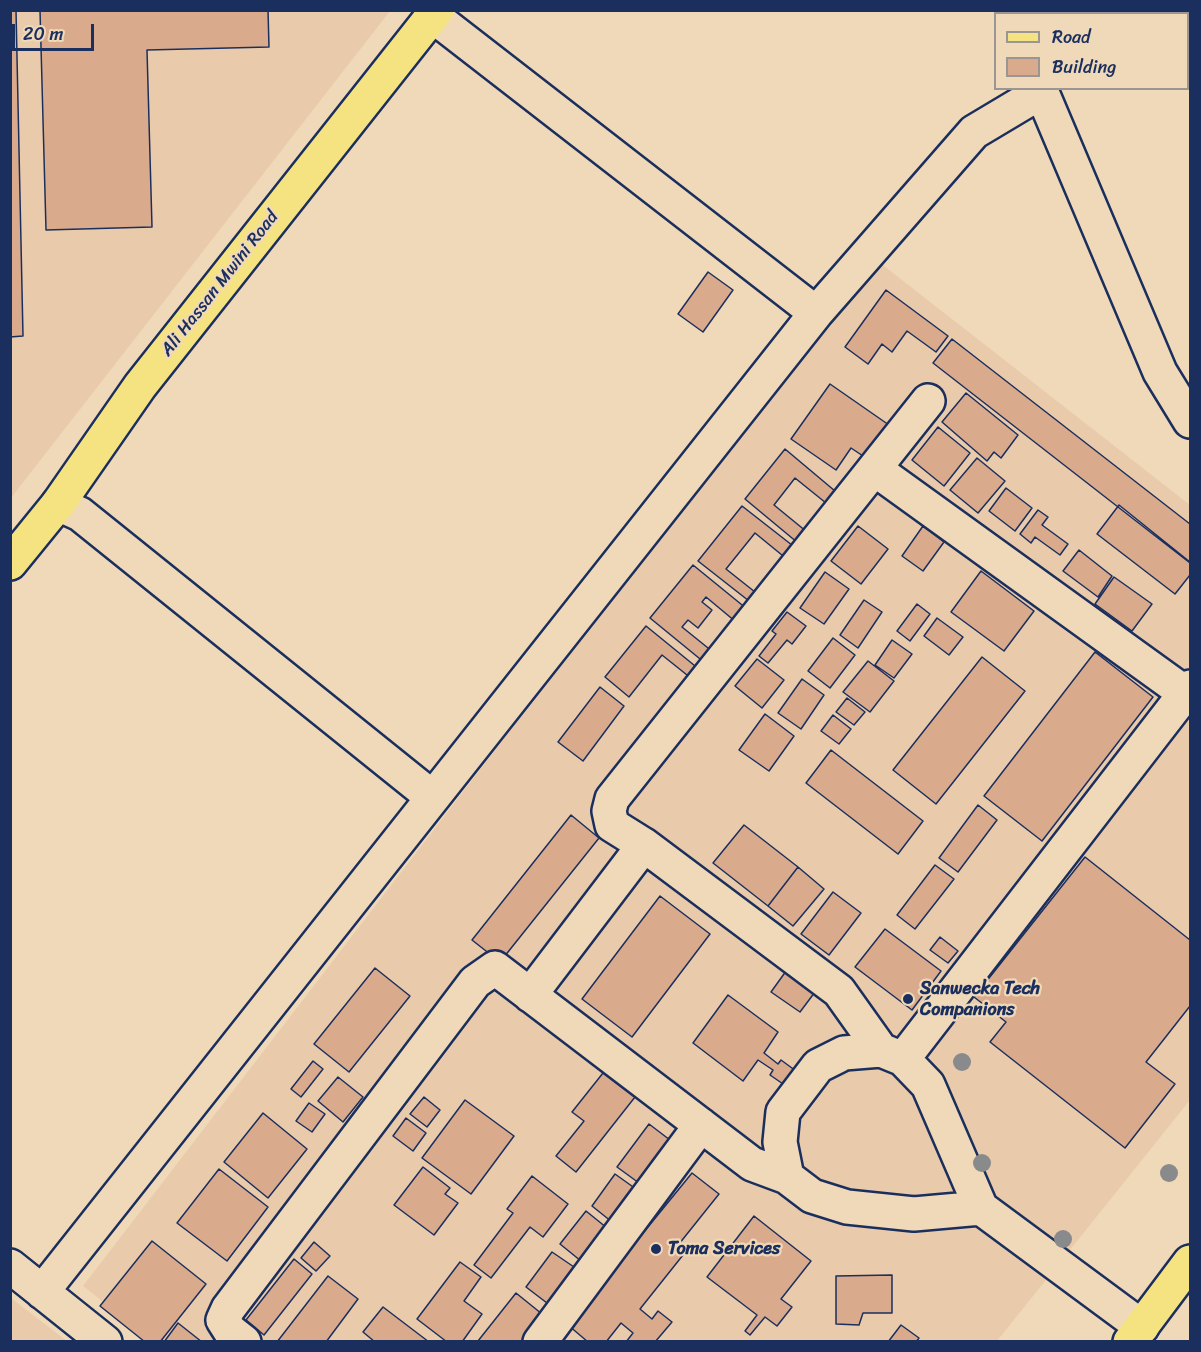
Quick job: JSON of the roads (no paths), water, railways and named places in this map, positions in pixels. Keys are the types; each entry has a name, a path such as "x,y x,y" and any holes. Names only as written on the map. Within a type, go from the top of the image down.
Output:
{"main road":[{"name":"Ali Hassan Mwini Road","path":"10,563 58,504 140,386 435,13"},
{"path":"1136,1334 1191,1262"}],"street":[{"path":"435,13 816,314"},
{"path":"42,1292 816,314 974,132 1041,90 1160,372 1191,421"},
{"path":"928,401 876,470 612,799 609,811 612,825 644,845 839,992 892,1054 928,1085 981,1208 1136,1334"},
{"path":"876,470 1188,690 892,1054"},
{"path":"58,504 80,514 432,797"},
{"path":"530,994 644,845"},
{"path":"244,1341 230,1331 223,1320 228,1309 476,982 495,968 752,1164 787,1178 812,1196 846,1207 914,1215 981,1208"},
{"path":"787,1178 780,1142 783,1112 818,1066 844,1053 892,1054"},
{"path":"540,1341 701,1125"},
{"path":"10,1266 105,1341"}],"place":[{"name":"Sanwecka Tech Companions","path":"908,999"},
{"name":"Toma Services","path":"656,1249"}]}
